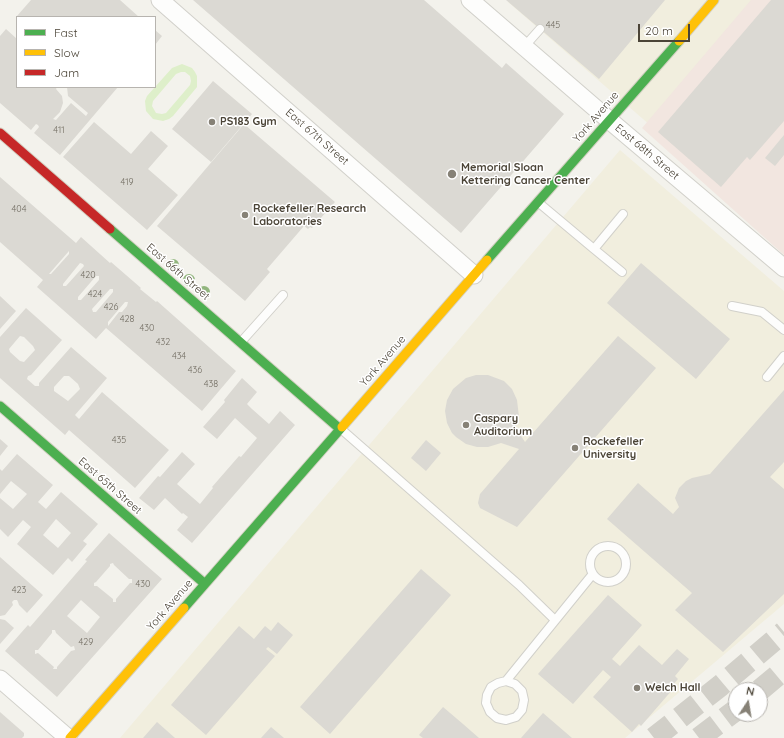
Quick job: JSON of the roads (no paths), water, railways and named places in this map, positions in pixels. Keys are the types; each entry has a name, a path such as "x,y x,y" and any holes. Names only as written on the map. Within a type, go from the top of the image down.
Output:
{"main road":[{"name":"York Avenue","path":"72,737 714,0"},
{"name":"East 66th Street","path":"0,134 340,429"},
{"name":"East 65th Street","path":"0,406 205,584"}],"street":[{"name":"East 67th Street","path":"160,0 474,275"},
{"name":"East 68th Street","path":"470,0 784,268"},
{"path":"0,680 72,737"}],"lane":[{"path":"524,47 540,29"},
{"path":"538,202 622,272"},
{"path":"594,249 624,214"},
{"path":"241,343 283,295"},
{"path":"732,306 762,312 784,330"},
{"path":"767,377 784,356"},
{"path":"340,429 514,580 555,620"},
{"path":"612,546 619,549 623,554 626,564 626,570 619,579 604,583 592,575 589,566 591,556 598,549 612,546"},
{"path":"506,681 515,684 522,691 524,700 522,710 516,717 506,720 497,718 490,712 486,703 487,695 491,688 498,683 506,681 592,575"}],"tunnel":[{"path":"654,738 720,686 784,632"},
{"path":"768,683 784,670"},
{"path":"699,738 728,716"}],"place":[{"name":"PS183 Gym","path":"212,122"},
{"name":"Memorial Sloan Kettering Cancer Center","path":"452,174"},
{"name":"Rockefeller Research Laboratories","path":"245,215"},
{"name":"Caspary Auditorium","path":"466,425"},
{"name":"Rockefeller University","path":"575,448"},
{"name":"Welch Hall","path":"637,688"}]}
